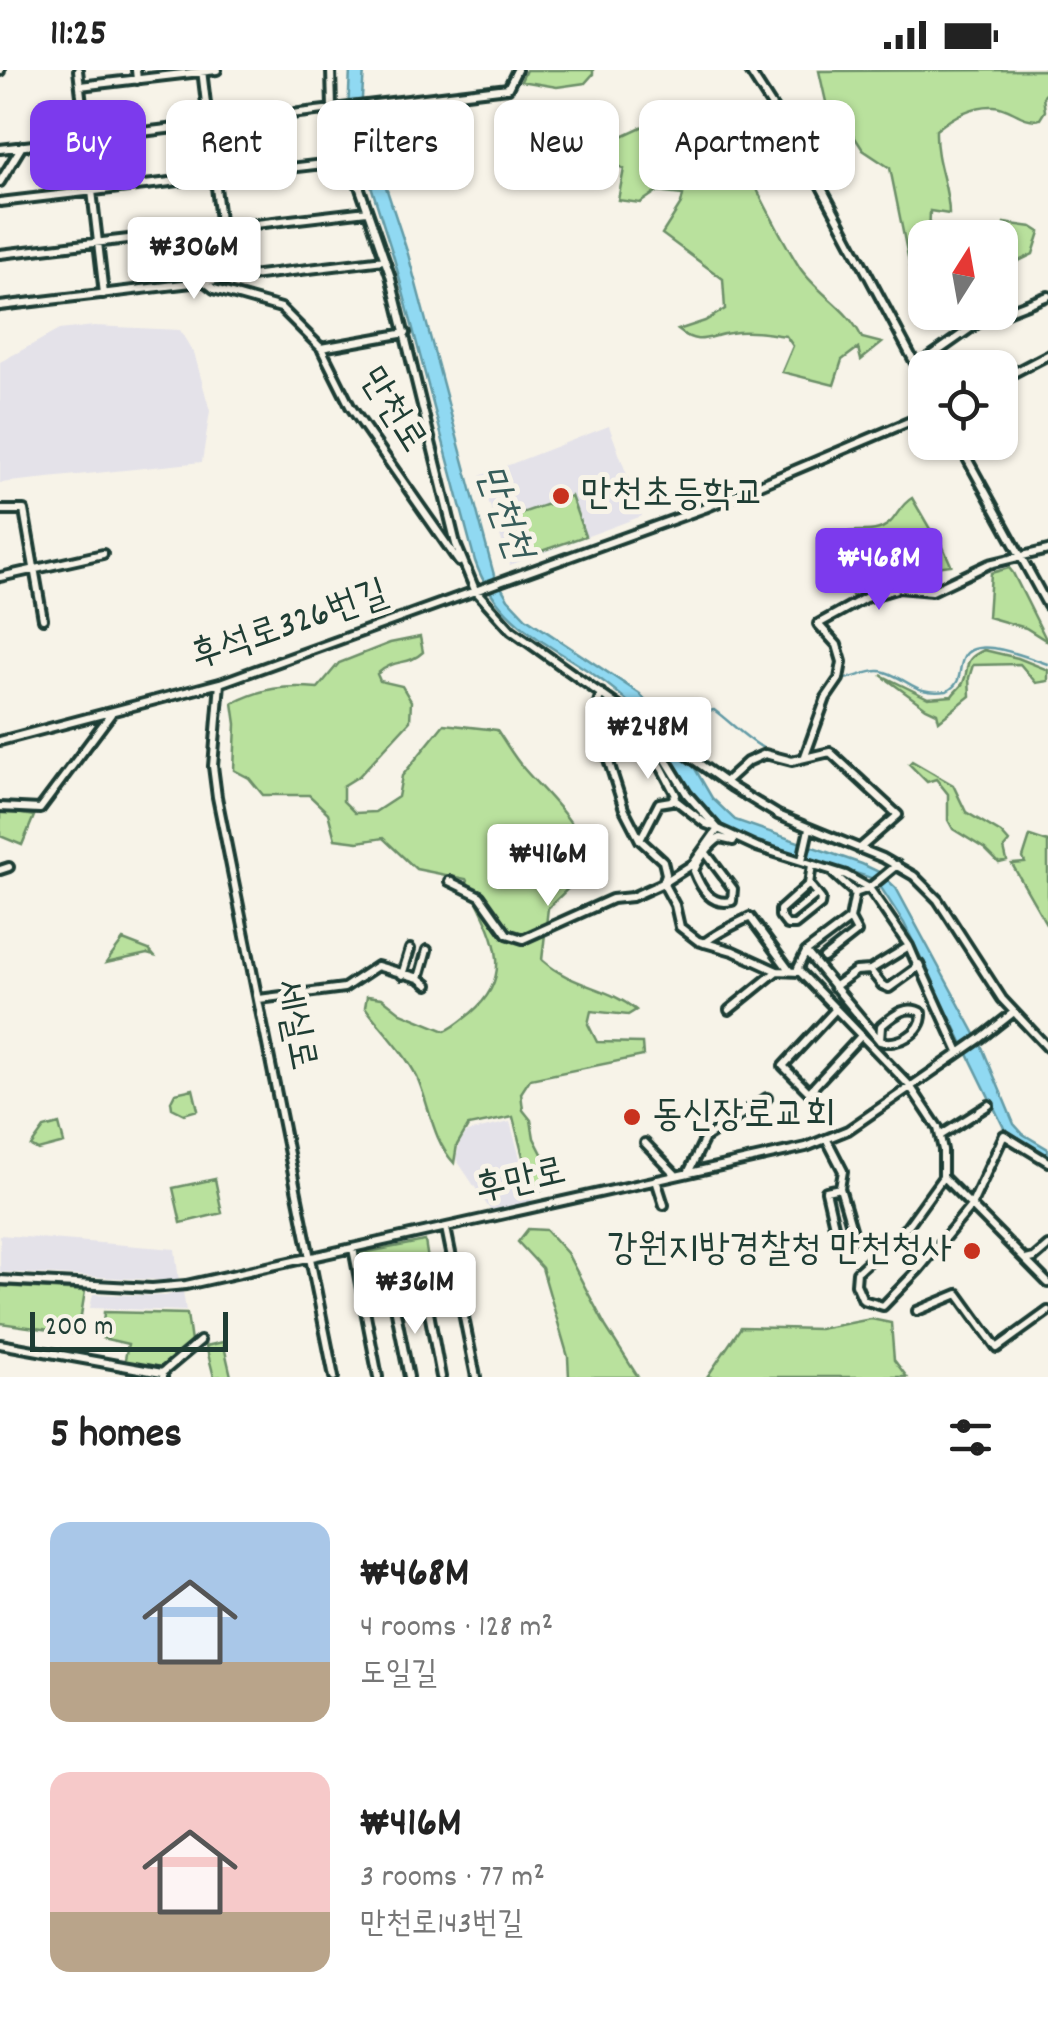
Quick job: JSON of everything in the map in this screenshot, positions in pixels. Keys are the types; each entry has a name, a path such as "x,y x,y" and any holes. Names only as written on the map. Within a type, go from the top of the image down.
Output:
{"street":[{"path":"78,70 82,100"},
{"path":"136,70 137,80"},
{"path":"80,86 217,70"},
{"name":"만천로","path":"331,70 332,100"},
{"path":"406,100 508,88 517,70"},
{"path":"750,70 808,164 908,350"},
{"path":"202,71 205,100"},
{"path":"0,149 30,145"},
{"path":"0,182 22,146"},
{"path":"0,202 166,182"},
{"path":"217,190 226,279"},
{"name":"만천로","path":"359,190 406,334 466,572"},
{"path":"91,192 104,294"},
{"path":"0,254 367,211"},
{"path":"0,306 384,260"},
{"path":"205,282 214,289 281,308 322,348"},
{"path":"940,350 978,323 1048,296"},
{"name":"만천로","path":"406,334 322,348 350,406 475,590 511,630 725,782"},
{"path":"1018,371 1048,356"},
{"name":"후석로326번길","path":"0,741 220,683 705,508 908,422"},
{"path":"968,460 1048,606"},
{"path":"0,510 24,510 43,619"},
{"path":"805,756 826,698 839,679 842,662 837,645 818,624 865,598 900,588 932,591 959,576 1048,550"},
{"path":"0,577 102,554"},
{"name":"세실로","path":"220,683 213,766 217,797 334,1377"},
{"path":"601,693 598,728 624,810 640,840 662,861 666,874 663,883 675,905 680,927 691,938 734,951 778,971 800,972"},
{"path":"0,807 40,809 112,712"},
{"path":"645,726 646,738 676,795 674,799"},
{"path":"645,726 687,794 718,829"},
{"path":"860,849 898,814 830,752 792,761 765,754 747,762 725,782 778,816 897,865 926,886 1002,999 1048,1048"},
{"path":"640,840 659,803 674,799"},
{"path":"674,799 706,824 757,847 801,859 870,887 900,925 960,1051"},
{"path":"449,881 480,896 507,934 529,937 612,899 632,897 663,883 693,864 718,829"},
{"path":"801,859 810,829"},
{"path":"706,853 733,890 732,901 720,904 713,900 694,868 706,853 720,838 827,868 856,893"},
{"path":"809,884 820,905 795,925 787,925 780,916 781,908 809,884 812,865"},
{"path":"856,893 897,865"},
{"path":"0,870 9,867"},
{"path":"870,887 908,946 917,969 891,988 882,986 870,970"},
{"path":"856,893 850,919 806,952 798,968 910,1086 940,1136 943,1177 1048,1282"},
{"path":"791,916 817,894"},
{"path":"704,942 728,925 736,926 750,917 790,971"},
{"path":"824,958 857,932 850,919"},
{"path":"834,986 856,971 870,970 908,946"},
{"path":"402,975 410,949"},
{"path":"419,978 427,950"},
{"path":"806,952 880,1041 896,1042 917,1030 922,1013 915,1008 903,1010 881,1026 880,1041"},
{"path":"260,998 344,988 377,966 419,978 428,985"},
{"path":"730,1010 778,971"},
{"path":"836,1010 782,1066 809,1092 860,1037"},
{"name":"후만로","path":"0,1280 152,1288 186,1285 827,1140 848,1130 1014,1012"},
{"path":"689,1172 705,1138 767,1098"},
{"path":"940,1136 988,1105"},
{"path":"943,1177 907,1227 857,1272 856,1284 862,1300 882,1306 920,1269 971,1206 1004,1135 1048,1162"},
{"path":"827,1140 844,1171 840,1188 855,1239 838,1243 826,1191 840,1188"},
{"path":"645,1142 676,1175"},
{"path":"656,1180 664,1205"},
{"path":"446,1228 476,1377"},
{"path":"1025,1260 1048,1246"},
{"path":"353,1248 378,1377"},
{"path":"364,1302 458,1283"},
{"path":"424,1291 441,1377"},
{"path":"917,1311 958,1294 997,1348 1048,1311"},
{"path":"394,1297 409,1377"},
{"path":"0,1344 162,1375 200,1342"}],"shaded area":[{"path":"94,326 180,330 195,356 210,411 202,462 0,483 0,362 59,330"},
{"name":"만천초등학교","path":"609,426 642,516 510,565 480,476"},
{"path":"510,1122 532,1201 491,1211 456,1159 460,1141 467,1132"},
{"path":"0,1235 175,1249 179,1281 0,1272"},
{"path":"183,1291 186,1311 90,1308 93,1294 165,1296"}],"green space":[{"path":"526,70 593,70 593,74 585,83 557,87 521,81"},
{"path":"1048,70 1048,92 1043,97 1045,111 1040,119 986,106 963,113 936,130 949,214 930,211 930,220 908,220 908,257 890,168 863,150 855,138 855,100 826,100 819,71"},
{"path":"639,128 639,190 758,190 807,277 850,319 862,338 882,343 861,360 858,348 842,360 834,385 782,372 793,346 786,336 744,332 698,339 678,330 725,309 723,279 662,234 683,195 656,192 640,203 618,200 624,169 619,166 619,137"},
{"path":"1018,225 1040,232 1033,254 1018,261"},
{"path":"571,496 585,536 527,556 513,516"},
{"path":"912,498 930,529 936,531 951,565 919,569 919,586 899,585 882,555 859,559 854,568 860,592 853,598 832,539 848,532 882,528"},
{"path":"1009,568 1047,641 1026,628 988,617 991,573"},
{"path":"420,637 423,652 377,674 380,681 402,686 411,701 410,721 359,776 343,786 343,801 355,813 375,812 398,797 402,776 444,724 497,730 574,828 585,855 587,870 548,908 542,960 636,1010 628,1015 591,1011 588,1024 597,1042 642,1043 643,1056 530,1079 521,1093 523,1110 531,1120 534,1138 553,1175 533,1196 513,1117 468,1126 457,1145 454,1163 436,1133 412,1067 365,1007 367,996 382,998 401,1013 445,1031 486,997 494,981 496,948 466,879 416,869 383,838 358,842 335,839 328,813 309,795 263,795 249,778 234,770 233,703 274,689 318,688 339,663 390,643"},
{"path":"984,650 1048,670 1048,681 1036,683 1020,664 973,665 970,696 939,721 937,713 881,675 928,698 952,696 963,683 969,661"},
{"path":"912,761 953,785 966,812 1001,833 1009,842 1004,848 1007,861 999,863 953,829 948,820 948,794 936,779 927,782 909,764"},
{"path":"0,810 34,816 22,845 0,836"},
{"path":"1030,836 1048,842 1048,927 1012,864 1025,863"},
{"path":"123,940 149,950 154,956 106,963"},
{"path":"193,1089 198,1110 184,1114 172,1108 175,1093"},
{"path":"59,1124 64,1143 38,1150 31,1146 44,1128"},
{"path":"215,1179 222,1213 181,1223 173,1188"},
{"path":"528,1229 546,1230 567,1253 638,1377 569,1377 568,1357 542,1268 518,1242"},
{"path":"425,1241 428,1260 420,1262 425,1288 366,1299 358,1254"},
{"path":"0,1286 85,1291 78,1334 0,1323"},
{"path":"104,1312 187,1314 191,1342 158,1370 124,1364 128,1344 102,1338"},
{"path":"871,1319 891,1323 894,1360 907,1377 707,1377 741,1327 819,1329"},
{"path":"223,1342 231,1376 214,1377 206,1346"}],"water":[{"path":"350,70 364,70 362,100 349,100"},
{"path":"372,190 387,190 408,254 494,575 508,599 526,618 640,694 676,736 712,798 735,820 862,864 879,872 896,888 982,1047 1014,1124 1048,1149 1048,1155 1005,1130 904,923 876,880 754,845 719,824 691,792 643,718 628,702 521,626 487,587 475,561"}],"waterway":[{"path":"844,679 880,671 920,689 947,691 958,680 964,657 970,650 980,648 1004,650 1048,664"},
{"path":"816,713 835,680"},
{"path":"682,717 714,710 766,750 790,756 802,753 805,746"},
{"path":"653,711 666,715"}],"place":[{"name":"만천초등학교","path":"561,496"},
{"name":"동신장로교회","path":"632,1117"},
{"name":"강원지방경찰청 만천청사","path":"972,1251"}],"water label":[{"name":"만천천","path":"501,513"}]}
